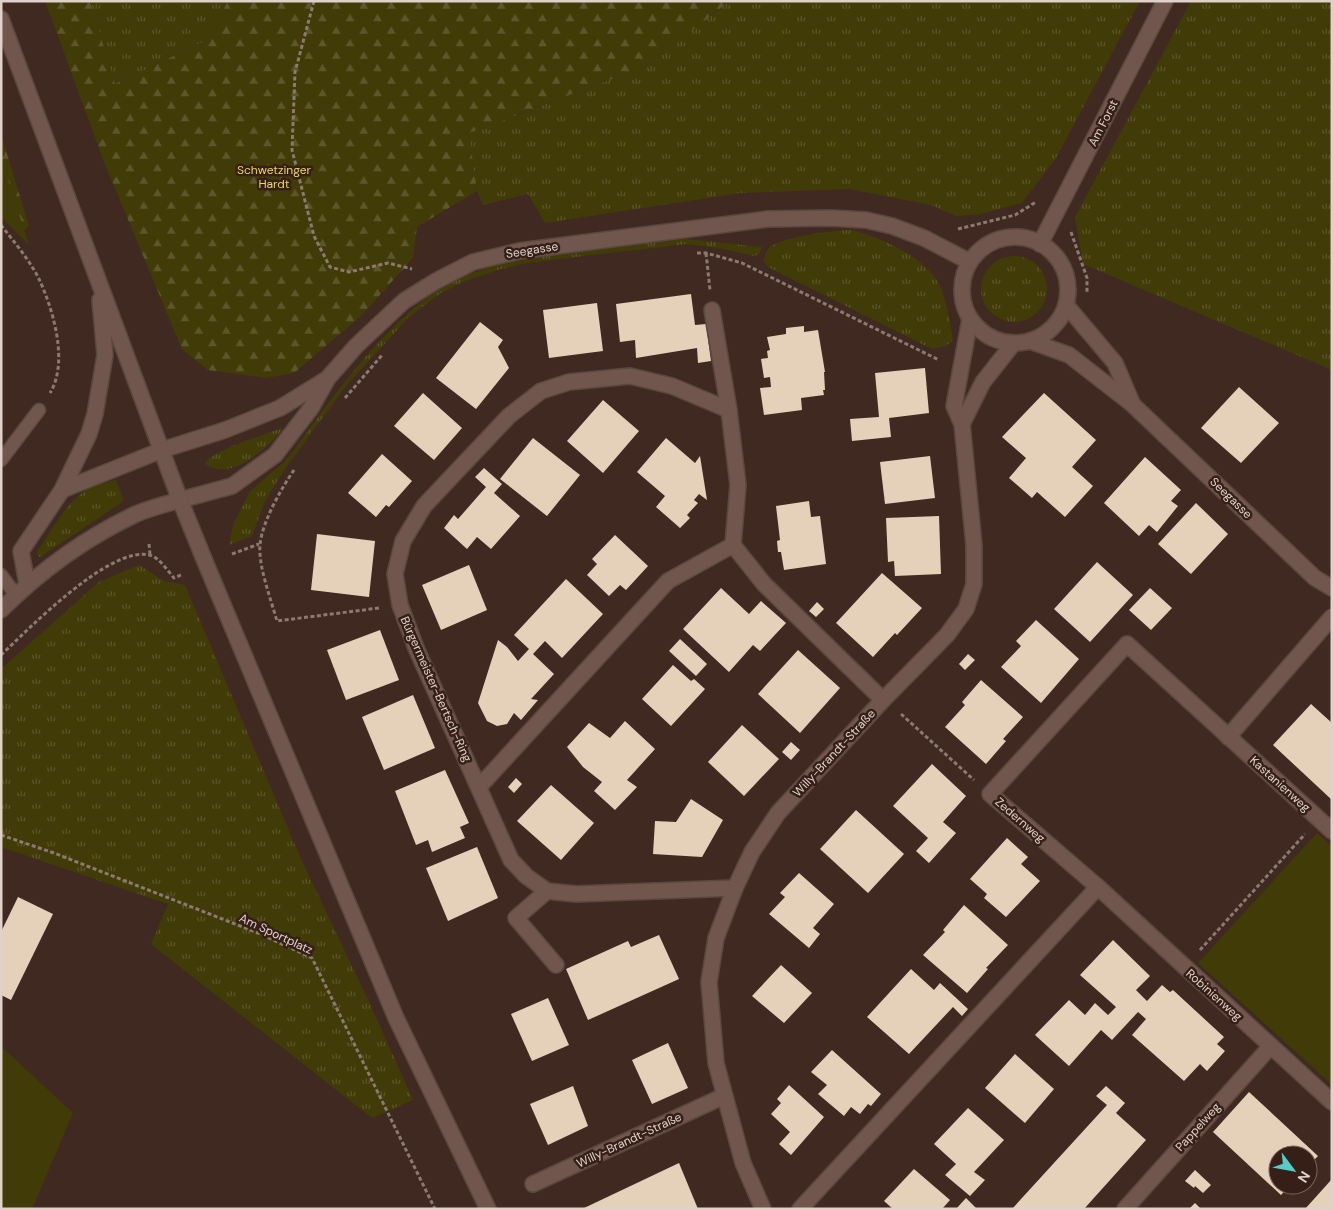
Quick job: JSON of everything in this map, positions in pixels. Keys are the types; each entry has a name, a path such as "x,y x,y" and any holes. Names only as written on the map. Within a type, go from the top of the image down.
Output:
{"street":[{"name":"Am Forst","path":"1040,244 1165,1"},
{"path":"1,19 180,500 396,1018 488,1209"},
{"name":"Seegasse","path":"1,610 63,556 100,533 138,514 232,486 275,455 311,408 328,378 356,346 404,301 436,281 473,262 519,251 768,219 830,218 866,220 892,226 924,238 970,262"},
{"path":"1010,238 1026,238 1040,244 1054,255 1064,270 1068,287 1066,305 1058,321 1046,334 1030,341 1013,344 996,340 981,332 970,319 964,306 962,291 964,276 970,262 980,250 994,242 1010,238"},
{"path":"22,590 21,551 62,490 95,414 105,355 98,278"},
{"name":"Seegasse","path":"1066,305 1114,363 1132,404"},
{"path":"712,310 738,486 733,545 764,584 883,700"},
{"name":"Willy-Brandt-Straße","path":"763,1209 743,1163 716,1063 709,982 716,938 735,888 752,852 778,813 883,700 948,635 966,609 974,584 974,545 962,424 954,406 970,319"},
{"name":"Seegasse","path":"1030,341 1069,355 1132,404 1316,578 1332,588"},
{"path":"962,424 983,382 1013,344"},
{"name":"Bürgermeister-Bertsch-Ring","path":"728,410 672,386 630,376 569,382 542,391 509,416 424,506 403,541 395,574 400,606 416,648 511,860 526,876 547,891 576,894 735,888"},
{"path":"62,490 162,450 225,430 280,408 328,378"},
{"path":"479,787 668,581 733,545"},
{"path":"1228,737 1332,617"},
{"name":"Zedernweg","path":"1098,888 990,794 1127,644 1228,737"},
{"name":"Kastanienweg","path":"1228,737 1332,831"},
{"path":"800,1209 1098,888"},
{"name":"Robinienweg","path":"1098,888 1332,1102"},
{"path":"547,891 516,918 556,965"},
{"name":"Pappelweg","path":"1125,1209 1271,1046"},
{"name":"Willy-Brandt-Straße","path":"533,1184 724,1096"}],"lane":[{"path":"1,460 39,410"},
{"path":"1,575 22,590"}],"path":[{"path":"314,1 295,72 292,150 314,236 330,267 350,272 388,263 422,272 436,281"},
{"path":"924,238 1015,215 1035,202 1059,206 1073,220 1071,234 1087,278 1087,296"},
{"path":"1,225 38,278 50,308 57,339 59,356 57,371 52,390 39,410"},
{"path":"689,252 706,253 742,263 941,362"},
{"path":"706,253 712,310"},
{"path":"342,401 384,353"},
{"path":"294,469 269,512 260,544 260,560 277,621 400,606"},
{"path":"149,544 150,555"},
{"path":"232,554 260,544"},
{"path":"1,655 85,580 118,560 140,554 150,555 162,564 174,578 183,574"},
{"path":"883,700 909,720 990,794"},
{"path":"1184,967 1318,818"},
{"name":"Am Sportplatz","path":"1,835 54,853 258,933 312,958 436,1209"}],"green space":[{"name":"Schwetzinger Hardt","path":"45,1 90,1 115,84 207,40 228,1 730,1 646,66 469,133 477,191 417,227 413,258 362,315 294,373 266,378 208,370 182,349 104,162"},
{"path":"90,1 228,1 207,40 115,84"},
{"path":"730,1 1140,1 1056,158 1022,203 980,214 956,216 931,205 849,189 741,193 545,223 528,194 483,205 477,191 469,133 646,66"},
{"path":"1191,1 1332,1 1332,370 1083,264 1075,217"},
{"path":"1,134 29,226 21,233 1,212"},
{"path":"1,158 29,245 1,217"},
{"path":"852,230 891,244 928,269 942,291 953,340 946,346 932,349 768,267 763,260 768,249 783,241 833,231"},
{"path":"686,239 762,247 759,254 754,256 719,248 687,244 528,263 501,269 465,281 441,293 409,317 346,386 287,466 265,501 252,536 229,545 233,525 250,491 283,463 349,377 391,329 438,290 462,277 510,262 574,252"},
{"path":"1007,256 1021,256 1033,261 1042,270 1047,282 1045,302 1038,313 1021,322 1007,322 995,317 986,308 981,296 981,282 986,270 995,261"},
{"path":"282,428 267,446 237,466 226,469 215,468 205,464 216,454 252,438"},
{"path":"116,480 124,501 40,557 37,555 37,552 68,506 76,498 93,486"},
{"path":"139,565 164,581 185,585 301,859 371,1006 413,1100 372,1118 151,944 168,904 1,847 1,669 99,582"},
{"path":"1317,833 1332,846 1332,1085 1198,963"},
{"path":"1,1046 73,1113 32,1209 1,1209"}],"building":[{"path":"691,294 695,325 706,324 711,361 698,363 697,348 636,358 635,340 620,342 616,304"},
{"path":"597,303 603,351 549,358 543,310"},
{"path":"480,322 503,340 498,347 509,368 476,409 436,378"},
{"path":"804,326 804,332 818,330 825,372 824,395 801,398 802,410 764,415 760,388 771,387 770,377 764,378 761,359 768,358 767,351 770,350 767,337 786,334 786,328"},
{"path":"925,368 929,413 889,418 891,437 852,441 850,419 879,417 875,373"},
{"path":"1239,387 1279,423 1241,463 1201,428"},
{"path":"423,393 462,428 434,460 394,426"},
{"path":"1044,393 1096,440 1072,467 1093,486 1065,517 1037,492 1032,498 1009,478 1026,458 1002,437"},
{"path":"603,400 639,431 603,473 567,441"},
{"path":"533,438 580,475 547,516 500,479"},
{"path":"666,438 695,463 700,456 707,500 699,494 694,500 698,503 687,515 690,518 680,528 656,507 665,496 637,472"},
{"path":"382,454 412,481 389,507 386,505 376,517 348,493"},
{"path":"930,456 935,498 885,504 880,462"},
{"path":"1145,457 1181,490 1171,501 1178,506 1157,532 1149,525 1139,536 1104,503"},
{"path":"484,468 502,484 494,493 520,516 491,549 477,537 467,549 444,528 454,515 458,519 486,487 475,477"},
{"path":"809,501 811,517 820,516 826,564 784,570 781,552 778,552 777,541 780,540 776,506"},
{"path":"1196,503 1228,534 1191,574 1158,544"},
{"path":"939,516 941,574 895,576 894,561 888,562 886,518"},
{"path":"317,534 375,541 369,597 311,590"},
{"path":"615,535 648,566 626,590 620,585 609,596 587,575 597,564 592,559"},
{"path":"1097,562 1133,595 1090,642 1054,609"},
{"path":"469,565 487,610 441,630 422,585"},
{"path":"882,573 922,608 873,657 836,623"},
{"path":"566,579 603,614 562,658 545,641 533,654 554,674 531,699 538,700 521,720 514,713 507,724 497,726 487,721 478,703 498,640 507,647 518,661 529,649 514,635"},
{"path":"721,588 749,614 761,601 786,623 760,651 753,645 729,672 683,629"},
{"path":"1150,588 1172,608 1151,630 1129,610"},
{"path":"817,602 824,609 816,617 809,611"},
{"path":"1036,620 1079,659 1041,703 1001,667 1021,646 1016,641"},
{"path":"380,630 399,680 346,700 327,650"},
{"path":"680,639 707,664 696,676 669,651"},
{"path":"798,650 840,688 800,733 758,694"},
{"path":"968,654 975,660 965,670 959,664"},
{"path":"673,665 691,681 694,679 705,689 671,726 642,699"},
{"path":"981,680 1023,717 1003,739 1006,741 986,764 945,727 965,705 962,702"},
{"path":"413,695 435,748 384,770 362,717"},
{"path":"1311,704 1332,723 1332,800 1273,745"},
{"path":"625,721 655,749 627,780 637,787 615,810 594,791 602,782 583,767 567,747 589,723 610,738"},
{"path":"742,725 779,759 744,796 708,762"},
{"path":"791,742 800,750 791,760 782,752"},
{"path":"932,764 966,796 943,822 956,833 929,863 916,851 928,838 893,806"},
{"path":"445,770 469,823 460,827 465,838 432,852 428,840 416,845 395,791"},
{"path":"516,778 522,784 514,793 508,787"},
{"path":"551,785 594,823 561,860 517,821"},
{"path":"691,799 723,820 702,857 653,854 655,821 676,822"},
{"path":"856,810 904,854 868,893 820,849"},
{"path":"1007,838 1028,857 1021,864 1040,881 1006,917 984,898 987,894 970,879"},
{"path":"477,847 498,898 448,921 426,868"},
{"path":"799,873 834,904 813,928 820,934 809,948 769,914 785,897 780,893"},
{"path":"18,897 53,914 11,1000 1,995 1,932"},
{"path":"964,905 1008,945 986,968 988,969 967,993 923,955 945,932 943,930"},
{"path":"659,935 679,979 588,1020 566,969 628,941 631,947"},
{"path":"1113,940 1150,976 1136,990 1147,1001 1162,985 1170,992 1173,990 1224,1037 1217,1044 1225,1051 1207,1071 1200,1064 1184,1081 1132,1035 1146,1019 1138,1012 1112,1040 1101,1030 1069,1066 1035,1035 1069,1000 1085,1015 1095,1003 1108,1015 1116,1007 1080,975"},
{"path":"781,965 812,993 784,1023 752,996"},
{"path":"911,969 934,990 940,983 968,1009 962,1016 953,1007 909,1054 867,1017"},
{"path":"548,998 569,1045 532,1061 511,1014"},
{"path":"668,1043 688,1088 652,1104 632,1060"},
{"path":"832,1050 881,1094 871,1106 868,1104 860,1114 851,1107 844,1116 818,1094 827,1085 811,1072"},
{"path":"1015,1054 1054,1089 1025,1123 985,1088"},
{"path":"789,1085 824,1117 791,1155 779,1144 790,1132 771,1114 781,1103 777,1099"},
{"path":"573,1086 588,1126 548,1145 530,1104"},
{"path":"1106,1086 1125,1103 1116,1113 1146,1140 1084,1209 1012,1209 1107,1105 1096,1096"},
{"path":"1249,1092 1306,1145 1268,1145 1268,1183 1213,1132"},
{"path":"968,1108 1004,1140 974,1172 985,1180 970,1196 945,1175 956,1164 934,1144"},
{"path":"679,1163 698,1209 582,1209"},
{"path":"914,1169 950,1200 942,1209 893,1209 884,1201"},
{"path":"1195,1170 1211,1185 1203,1193 1185,1181"},
{"path":"1332,1179 1332,1209 1305,1209"},
{"path":"966,1198 977,1209 956,1209"},
{"path":"1195,1203 1201,1209 1189,1209"}]}
